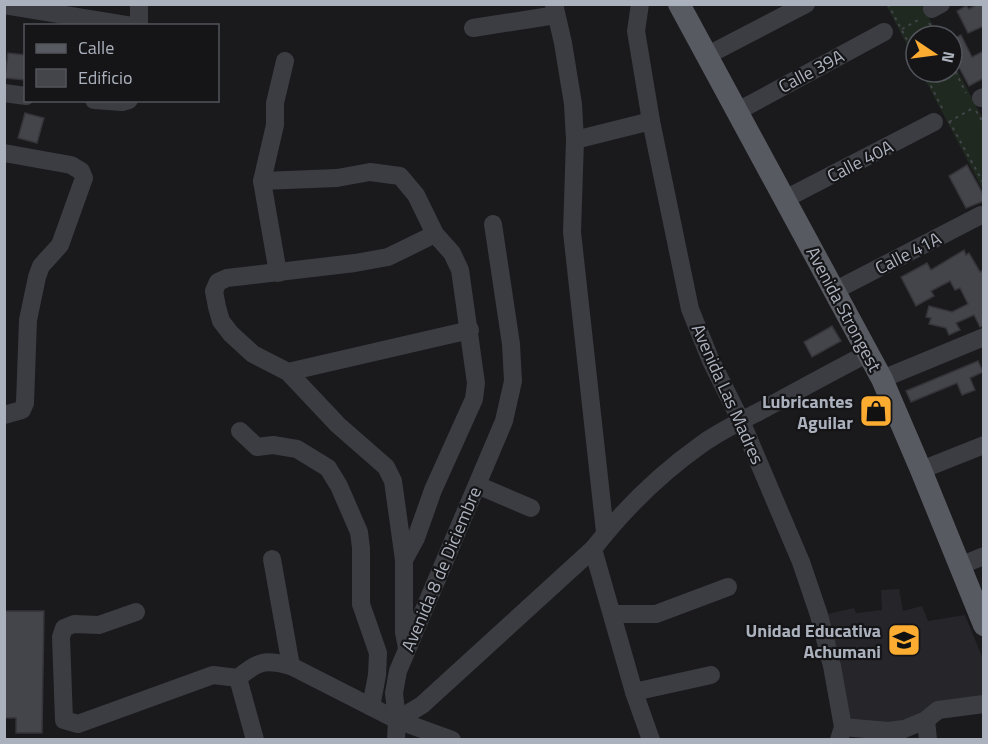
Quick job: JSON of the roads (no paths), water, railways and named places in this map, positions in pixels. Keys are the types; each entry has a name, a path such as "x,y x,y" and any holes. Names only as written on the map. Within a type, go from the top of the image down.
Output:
{"main road":[{"name":"Avenida Strongest","path":"679,4 882,379 984,625"}],"street":[{"path":"139,4 139,24"},
{"name":"Avenida Las Madres","path":"640,4 636,31 651,121 690,309 801,562 819,615 837,687 841,733"},
{"path":"708,55 806,4"},
{"path":"4,5 120,24"},
{"path":"472,28 555,10 573,104 575,140 572,232 605,532"},
{"name":"Calle 39A","path":"738,111 893,31"},
{"path":"278,273 262,181 275,125 275,103 285,61"},
{"path":"4,93 24,96"},
{"path":"575,140 651,121"},
{"name":"Calle 40A","path":"785,199 942,122"},
{"path":"4,153 71,165 81,171 84,178 60,245 41,266 37,277 28,320 25,403 22,410 4,415"},
{"path":"262,181 337,178 370,172 400,176 416,195 435,234 452,253 460,270 476,383 474,399 433,490 416,538 404,560"},
{"name":"Calle 41A","path":"834,291 981,215"},
{"name":"Avenida 8 de Diciembre","path":"396,740 397,720 394,693 398,671 504,421 513,381 511,344 493,224"},
{"path":"407,648 404,632 404,560 397,500 393,481 386,467 338,425 288,372 253,354 231,333 221,321 214,291 218,282 227,278 388,257 435,234"},
{"path":"288,372 470,330"},
{"path":"882,379 984,337"},
{"path":"397,720 422,705 593,549 605,532 657,479 677,463 705,442 741,421 868,353"},
{"path":"240,431 257,447 273,445 297,449 328,468 339,486 359,532 361,604 378,653 377,675 371,707"},
{"path":"921,470 984,446"},
{"path":"477,485 531,508"},
{"path":"593,549 634,692 651,740"},
{"path":"959,566 984,556"},
{"path":"272,559 291,666"},
{"path":"612,614 656,614 728,587"},
{"path":"136,612 99,625 74,624 64,628 61,637 64,720 78,724 213,675 238,678 255,664 272,661 291,666 397,720 452,740"},
{"path":"634,692 711,675"},
{"path":"238,678 255,740"},
{"path":"841,733 904,729 926,720 938,710 984,704"},
{"path":"926,720 928,740"}],"place":[{"name":"Lubricantes Aguilar","path":"876,411"},
{"name":"Unidad Educativa Achumani","path":"904,640"}]}
